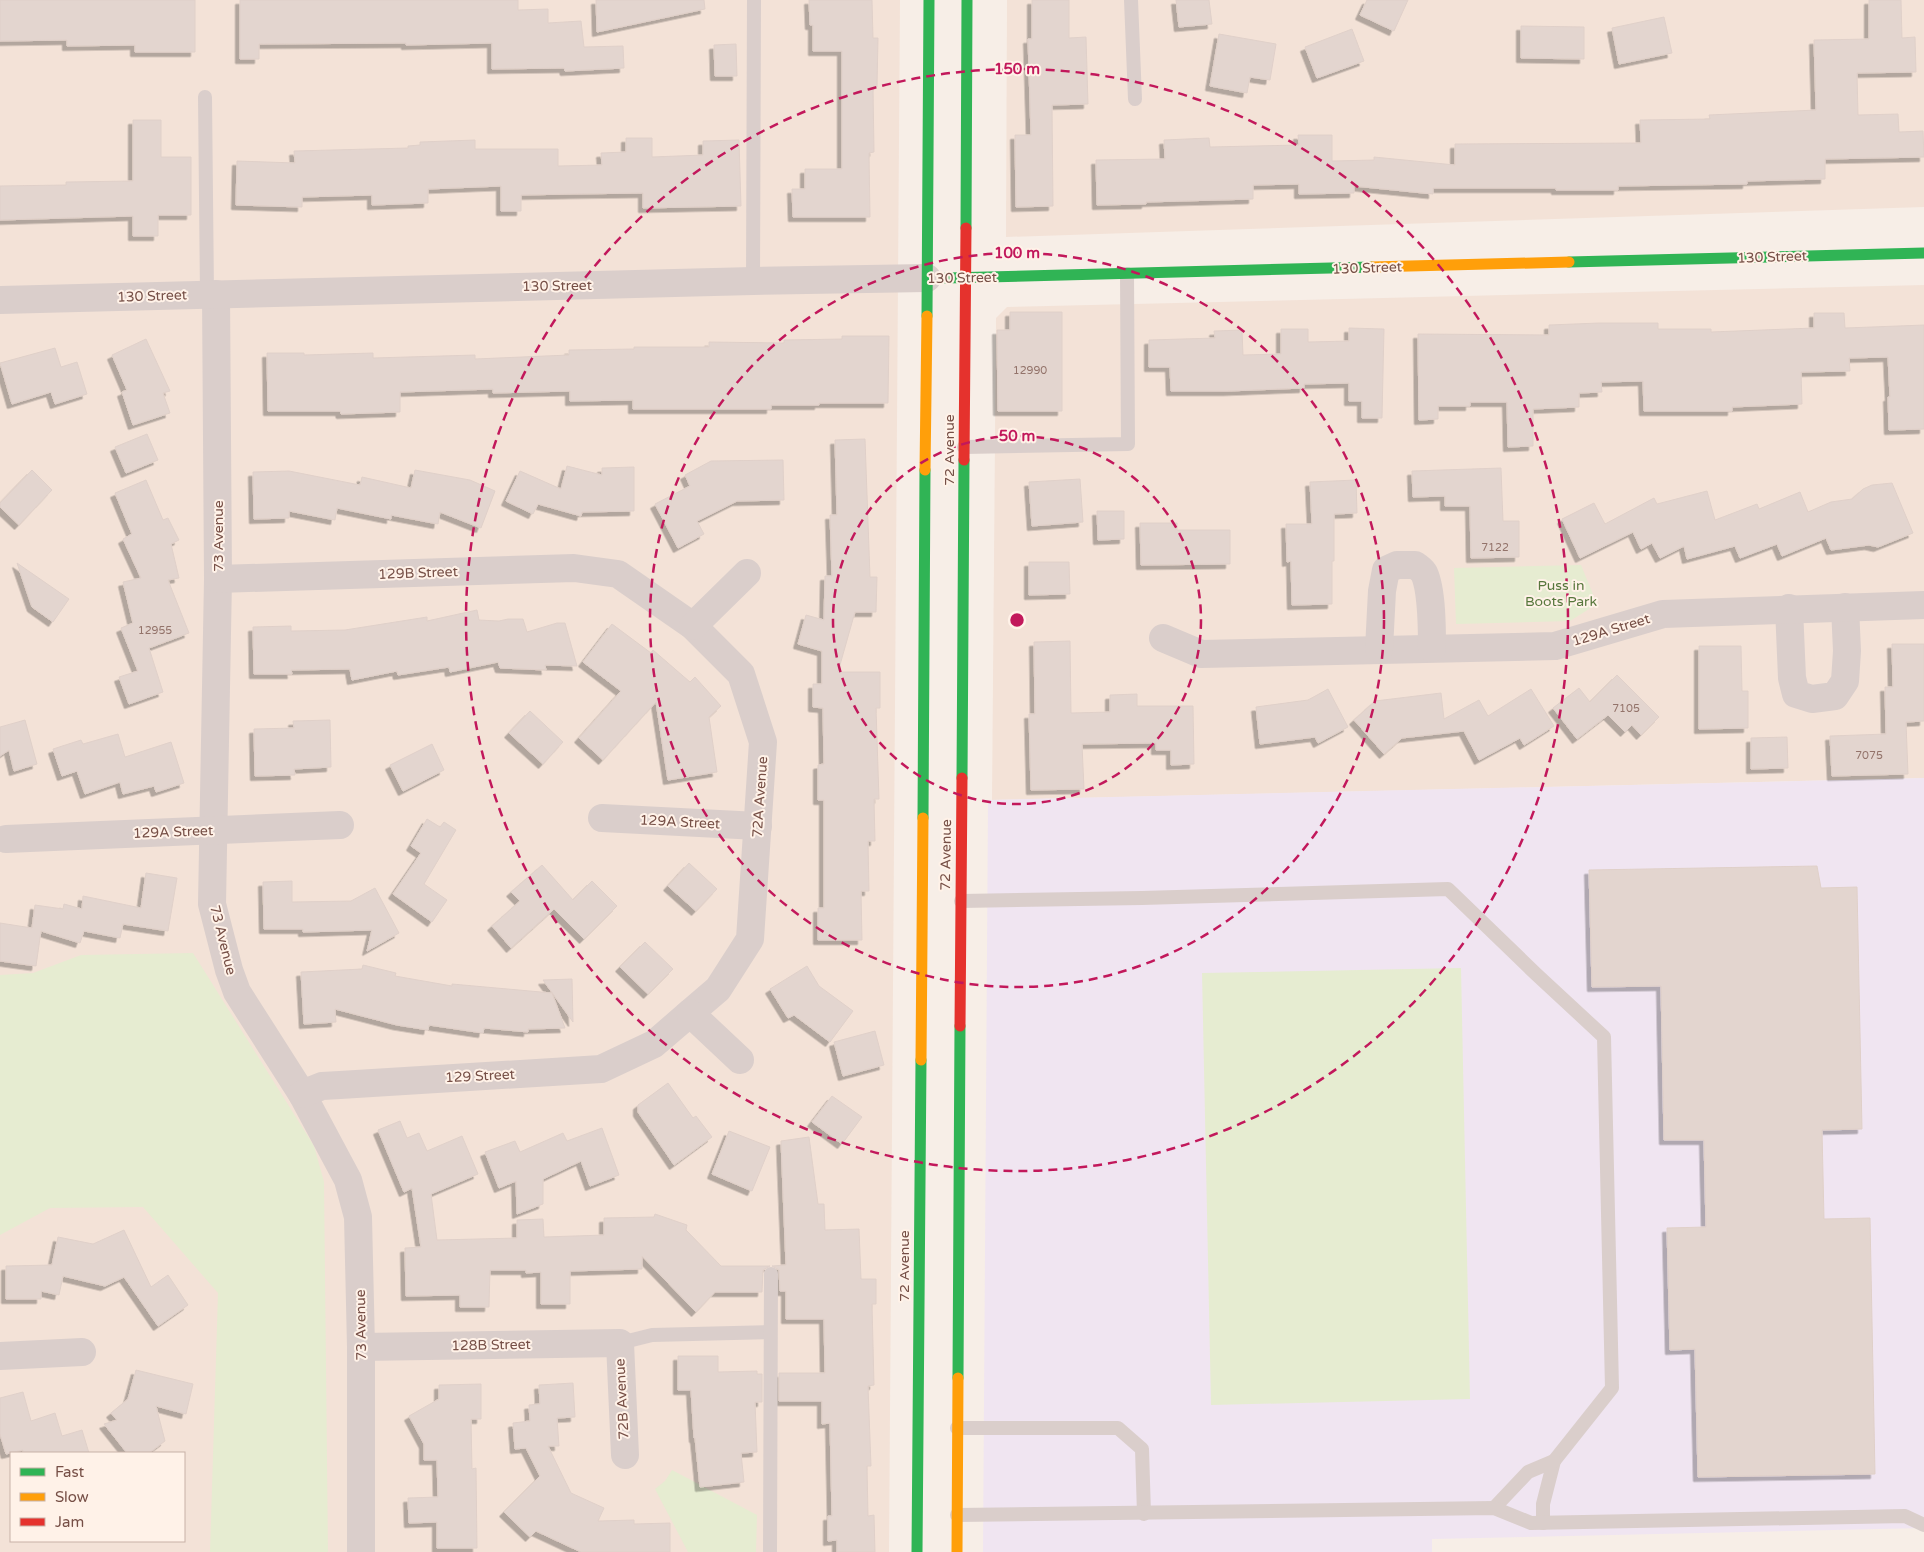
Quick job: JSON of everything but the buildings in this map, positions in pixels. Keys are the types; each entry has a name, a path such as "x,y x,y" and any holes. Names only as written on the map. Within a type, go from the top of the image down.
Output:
{"main road":[{"name":"72 Avenue","path":"917,1552 921,830 929,0"},
{"name":"72 Avenue","path":"957,1552 967,0"},
{"name":"130 Street","path":"927,278 1924,253"},
{"name":"72 Avenue","path":"921,830 932,846"},
{"name":"72 Avenue","path":"950,891 960,901"}],"street":[{"name":"130 Street","path":"0,300 927,278"},
{"name":"73 Avenue","path":"212,295 218,579 212,904 228,970 237,992 246,1009 302,1094 348,1180 355,1199 358,1217 361,1348 361,1552"},
{"path":"1379,649 1382,591 1386,570 1398,565 1415,565 1423,572 1428,589 1432,620 1432,648"},
{"name":"129B Street","path":"218,579 574,568 618,574"},
{"path":"693,626 747,573"},
{"name":"72A Avenue","path":"618,574 693,626 741,674 763,742 750,939 718,989 654,1044"},
{"name":"129A Street","path":"1163,638 1201,654 1555,646 1663,614 1789,608 1924,605"},
{"path":"1789,608 1792,678 1796,694 1812,699 1835,696 1845,682 1847,651 1845,607"},
{"name":"129A Street","path":"602,818 758,826"},
{"name":"129A Street","path":"6,839 340,825"},
{"path":"690,1013 740,1060"},
{"name":"129 Street","path":"302,1094 322,1086 601,1069 654,1044"},
{"name":"128B Street","path":"361,1348 620,1343"},
{"name":"72B Avenue","path":"620,1343 625,1455"},
{"path":"0,1356 82,1352"}],"lane":[{"path":"753,281 754,0"},
{"path":"1131,0 1135,99"},
{"path":"205,97 212,295"},
{"path":"964,446 1128,444 1127,274"},
{"path":"960,901 1448,889 1604,1037 1612,1388 1554,1461 1542,1504 1543,1523"},
{"path":"770,1552 771,1274"},
{"path":"620,1343 652,1335 770,1332"},
{"path":"958,1428 1118,1428 1142,1449 1144,1514"},
{"path":"1494,1508 1528,1472 1554,1461"},
{"path":"956,1515 1494,1508 1531,1523 1905,1516 1924,1525"}],"shaded area":[{"path":"0,0 900,0 889,1552 0,1552"},
{"path":"1007,0 1924,0 1924,207 1006,237"},
{"path":"1924,285 1924,778 992,800 996,318 1007,307"},
{"path":"1924,778 1924,1528 1432,1539 1432,1552 983,1552 988,800"}],"green space":[{"name":"Puss in Boots Park","path":"1581,565 1597,604 1570,621 1456,624 1454,568"},
{"path":"193,953 314,1146 324,1182 328,1552 210,1552 218,1293 143,1207 50,1208 0,1235 0,975 33,973 81,955"},
{"path":"1461,968 1470,1399 1211,1405 1202,973"},
{"path":"672,1470 757,1515 756,1552 688,1552 655,1489 665,1481"}],"traffic: fast":[{"path":"927,316 929,0"},
{"path":"966,228 967,0"},
{"path":"1569,262 1924,253"},
{"path":"946,278 1371,267"},
{"path":"962,778 964,460"},
{"path":"923,818 925,470"},
{"path":"958,1378 960,1026"},
{"path":"917,1552 921,1060"}],"traffic: slow":[{"path":"1371,267 1569,262"},
{"path":"925,470 927,316"},
{"path":"921,1060 923,818"},
{"path":"957,1552 958,1378"}],"traffic: jam":[{"path":"964,460 966,228"},
{"path":"960,1026 962,778"}]}
